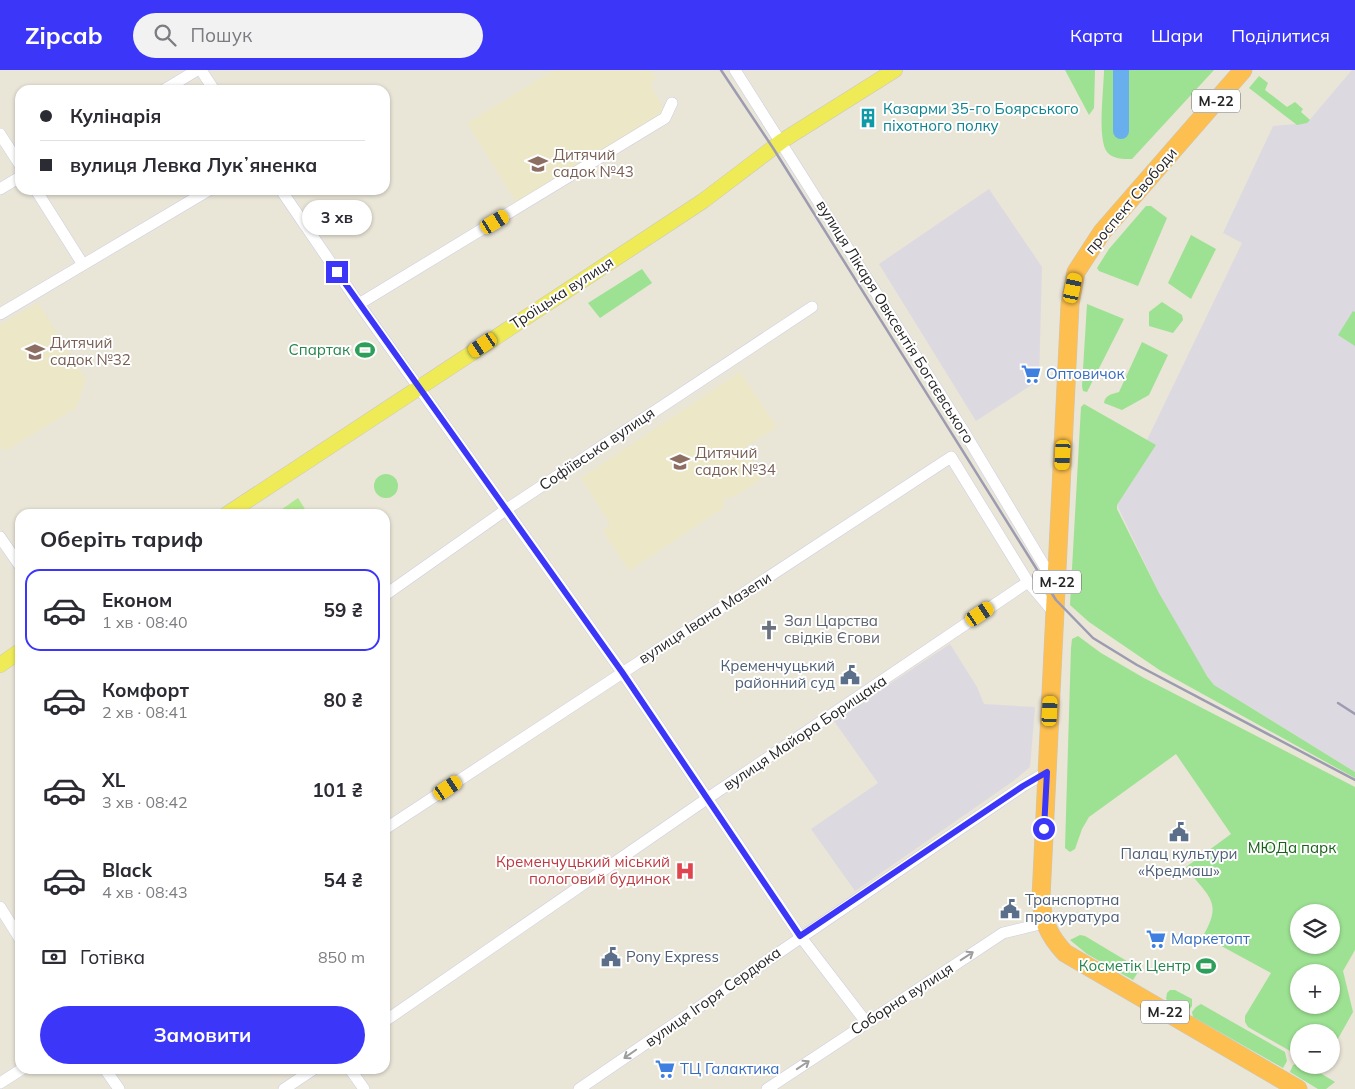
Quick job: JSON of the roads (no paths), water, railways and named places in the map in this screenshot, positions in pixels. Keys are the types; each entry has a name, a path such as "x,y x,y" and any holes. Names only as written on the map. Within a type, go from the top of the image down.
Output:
{"highway":[{"name":"проспект Свободи","path":"1044,922 1040,895 1070,304 1076,272 1102,232 1243,70"},
{"name":"М-22","path":"1044,922 1051,938 1065,953 1298,1089"}],"main road":[{"name":"Троїцька вулиця","path":"235,509 703,201 782,141 894,70"},
{"path":"0,665 15,654"}],"street":[{"path":"173,85 199,70 210,85"},
{"name":"вулиця Лікаря Овксентія Богаєвського","path":"735,70 782,141 966,435 1045,567 1057,568"},
{"path":"359,304 665,118 672,103"},
{"path":"0,134 15,157"},
{"path":"0,189 15,180"},
{"path":"39,195 82,263"},
{"path":"0,314 82,263 200,195"},
{"path":"284,195 359,304 622,672 800,936 866,1022"},
{"name":"Софіївська вулиця","path":"390,591 507,509 812,307"},
{"name":"вулиця Івана Мазепи","path":"390,826 951,457 1028,582"},
{"path":"0,537 15,559"},
{"path":"1028,582 1055,614"},
{"name":"вулиця Майора Борищака","path":"390,1018 708,798 1028,582"},
{"name":"вулиця Ігоря Сердюка","path":"579,1089 800,936 1023,786 1047,772"},
{"path":"0,907 15,931"},
{"name":"Соборна вулиця","path":"767,1089 1003,933 1044,922"},
{"path":"0,1083 15,1073"},
{"path":"108,1074 119,1089"},
{"path":"284,1089 306,1074"},
{"path":"354,1074 364,1089"}],"waterway":[{"path":"1121,70 1121,131"}],"railway":[{"path":"721,70 773,148 1056,600 1093,638 1137,665 1355,780"},
{"path":"1338,703 1355,714"}],"place":[{"name":"Казарми 35-го Боярського піхотного полку","path":"868,118"},
{"name":"Дитячий садок №43","path":"538,164"},
{"name":"Спартак","path":"365,350"},
{"name":"Дитячий садок №32","path":"35,352"},
{"name":"Оптовичок","path":"1031,374"},
{"name":"Дитячий садок №34","path":"680,462"},
{"name":"Зал Царства свідків Єгови","path":"769,630"},
{"name":"Кременчуцький районний суд","path":"850,675"},
{"name":"Палац культури «Кредмаш»","path":"1179,832"},
{"name":"Кременчуцький міський пологовий будинок","path":"685,871"},
{"name":"Транспортна прокуратура","path":"1010,909"},
{"name":"Маркетопт","path":"1156,939"},
{"name":"Pony Express","path":"611,957"},
{"name":"Косметік Центр","path":"1206,966"},
{"name":"ТЦ Галактика","path":"665,1069"}],"park label":[{"name":"МЮДа парк","path":"1292,848"}]}
